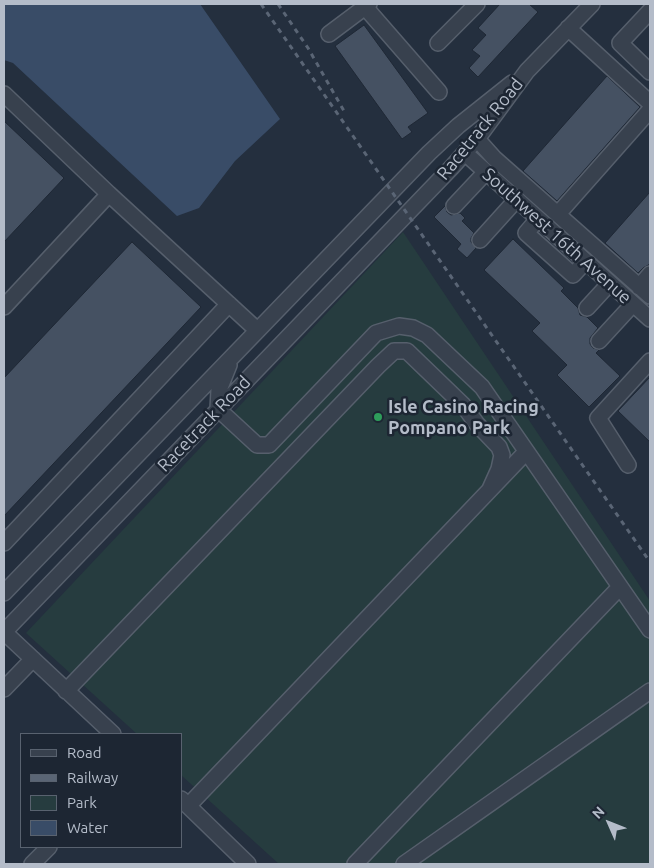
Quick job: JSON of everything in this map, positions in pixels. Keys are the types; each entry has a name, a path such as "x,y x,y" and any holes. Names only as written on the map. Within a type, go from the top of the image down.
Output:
{"street":[{"path":"438,44 477,4"},
{"path":"527,71 592,4"},
{"path":"329,34 367,5 439,92"},
{"path":"650,11 620,43 650,72"},
{"path":"568,28 650,104"},
{"name":"Racetrack Road","path":"4,632 465,153 527,71"},
{"name":"Racetrack Road","path":"4,593 347,236 443,139 527,71"},
{"path":"4,94 258,330"},
{"path":"558,214 650,110"},
{"path":"477,139 494,158 645,291 650,274"},
{"name":"Southwest 16th Avenue","path":"465,153 650,319"},
{"path":"454,206 486,173"},
{"path":"4,306 110,194"},
{"path":"480,240 516,199"},
{"path":"587,308 609,284"},
{"path":"4,543 229,304"},
{"path":"599,341 633,304"},
{"path":"232,357 219,390 218,409 257,445 269,445 376,333 399,326 413,328 427,335 482,387 650,630"},
{"path":"66,691 394,351 407,351 464,405 477,424 499,447 502,455 490,490"},
{"path":"628,464 598,418 650,361"},
{"path":"248,864 185,802 526,452"},
{"path":"355,864 620,587"},
{"path":"4,632 112,733"},
{"path":"4,689 33,659"},
{"path":"404,864 650,691"},
{"path":"32,864 48,848"}],"green space":[{"name":"Isle Casino Racing Pompano Park","path":"403,232 650,601 650,864 279,864 182,776 182,733 136,733 26,633"}],"water":[{"path":"4,4 200,4 280,119 235,161 199,208 177,216 13,63 4,60"}],"building":[{"path":"500,4 529,4 538,12 478,77 469,68 480,56 472,50 486,35 478,28"},
{"path":"364,25 428,113 408,127 412,132 402,139 335,46"},
{"path":"607,76 640,107 557,201 523,171"},
{"path":"4,121 64,178 4,242"},
{"path":"650,192 650,264 638,273 605,243"},
{"path":"445,206 447,212 451,215 460,213 465,218 462,221 474,233 471,242 476,248 467,258 457,249 461,244 434,217"},
{"path":"513,239 564,288 561,291 578,308 580,315 587,317 598,328 590,338 590,344 593,348 599,350 596,353 620,376 589,407 557,375 567,365 532,331 540,323 484,270"},
{"path":"132,242 201,307 4,516 4,378"},
{"path":"650,377 650,442 618,411"}],"railway":[{"path":"261,4 650,562"},
{"path":"278,4 308,48 344,111"}],"place":[{"name":"Isle Casino Racing Pompano Park","path":"378,417"}]}
